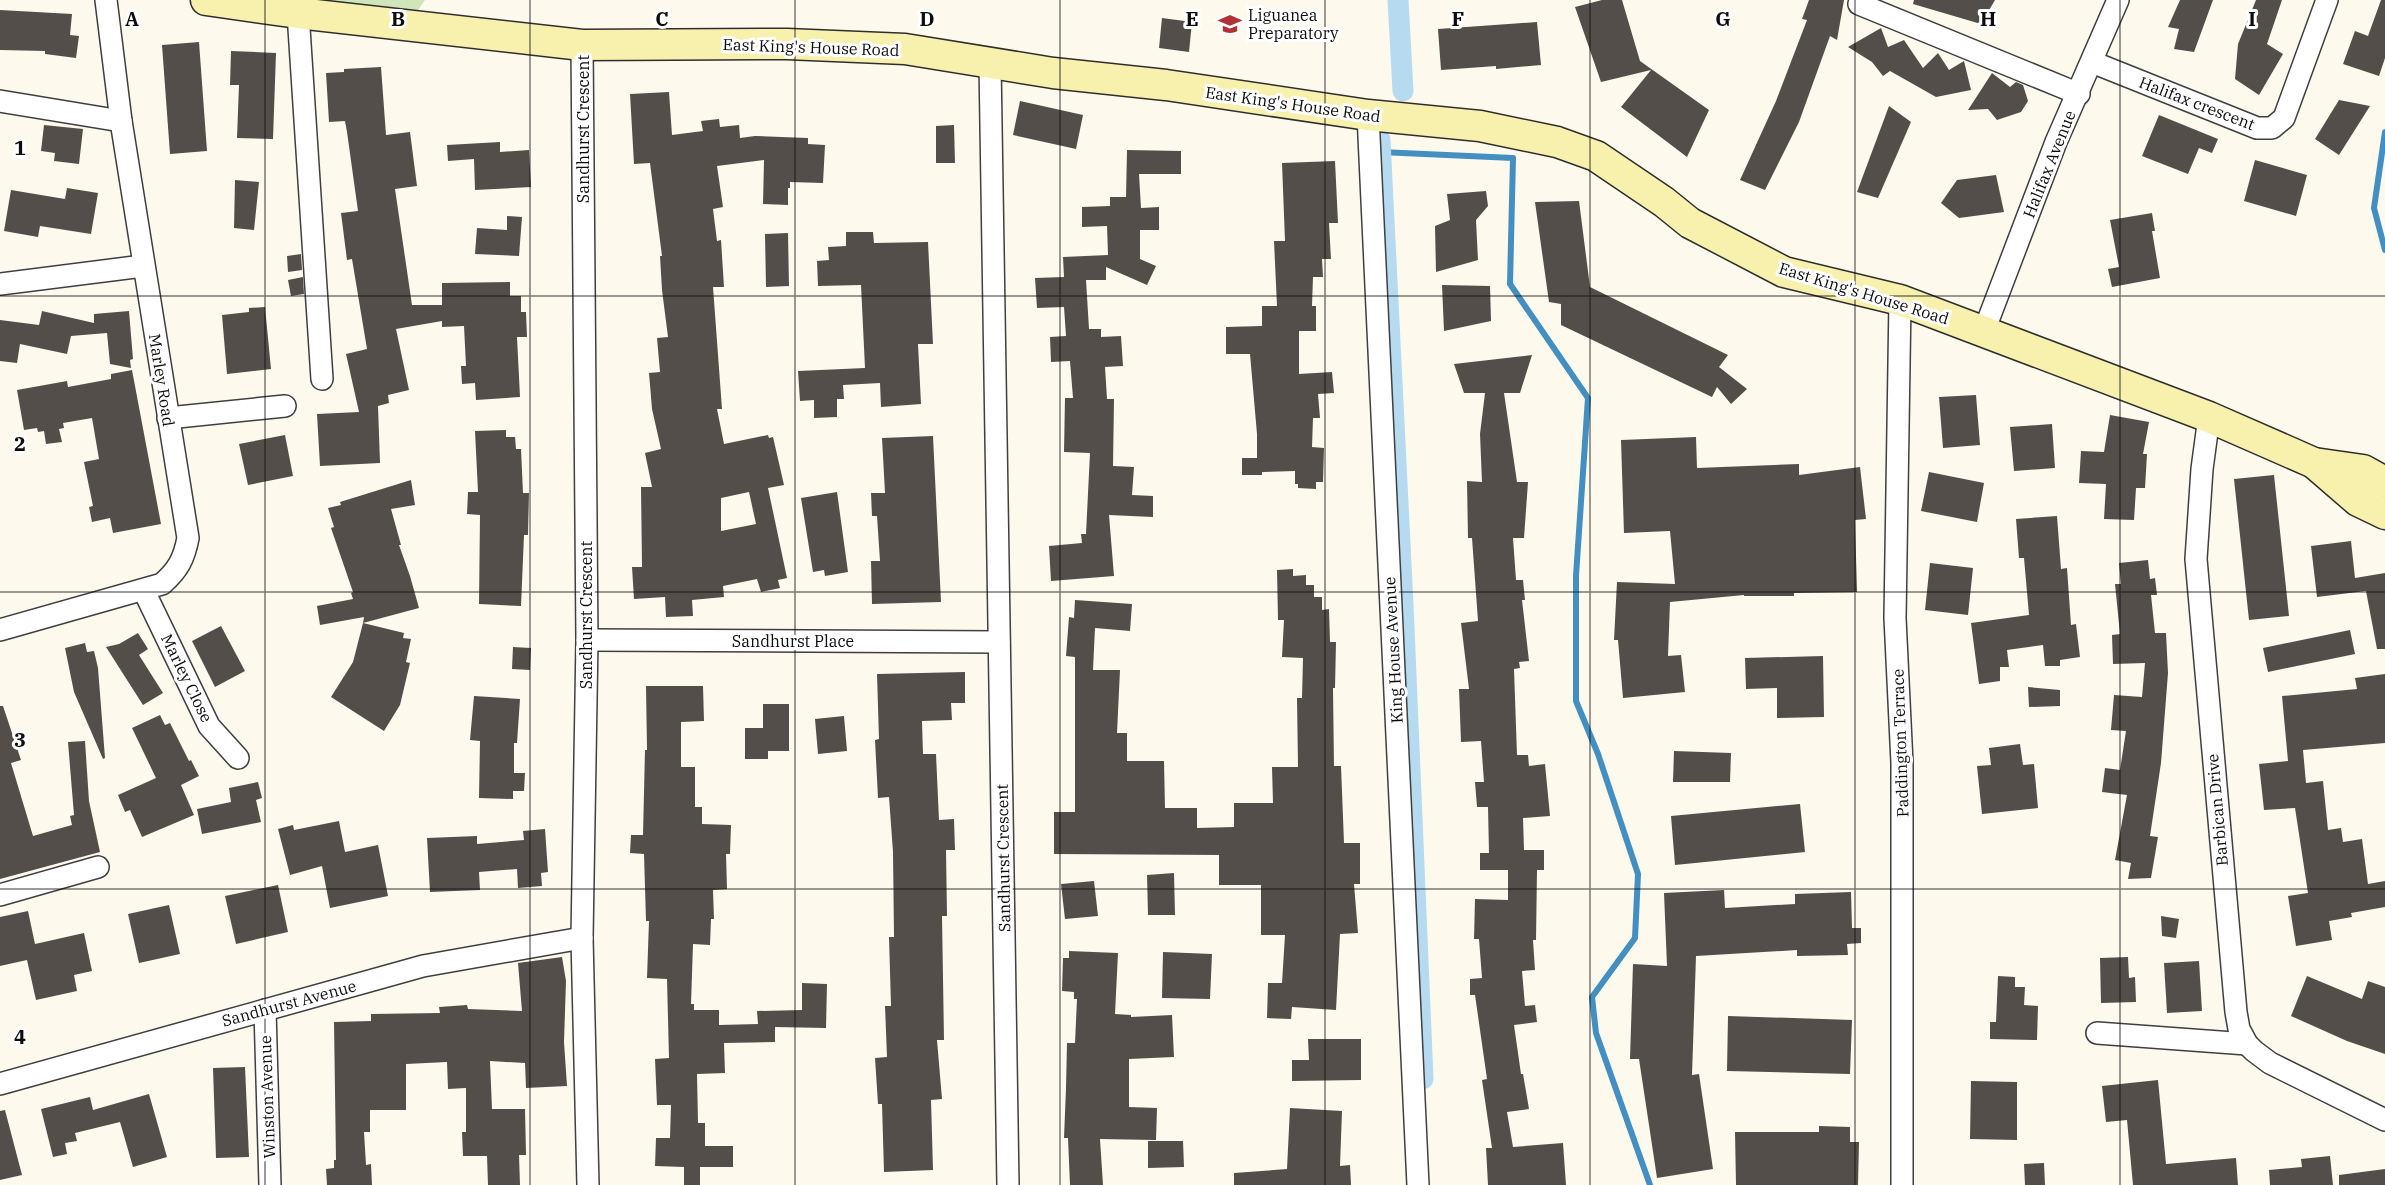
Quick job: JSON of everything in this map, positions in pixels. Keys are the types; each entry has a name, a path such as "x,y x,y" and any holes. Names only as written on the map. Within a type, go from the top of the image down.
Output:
{"main road":[{"name":"East King's House Road","path":"206,0 298,14 582,45 787,44 905,49 1053,73 1166,85 1368,115 1480,126 1557,142 1596,156 1664,201 1690,223 1784,272 1900,300 2209,417 2314,463 2363,470 2385,482"},
{"name":"East King's House Road","path":"2314,463 2358,501 2385,514"}],"street":[{"name":"Marley Road","path":"0,630 144,591 162,584 176,572 185,556 188,538 143,266 121,121 106,0"},
{"name":"Halifax Avenue","path":"1984,331 2056,142 2079,94 2118,0"},
{"name":"Halifax crescent","path":"2092,62 2257,128 2272,128 2284,118 2327,0"},
{"path":"1859,3 2079,94"},
{"path":"298,14 322,379"},
{"name":"Sandhurst Crescent","path":"582,45 587,640 582,938 588,1185"},
{"name":"Sandhurst Crescent","path":"990,63 1008,1185"},
{"path":"0,100 121,121"},
{"name":"King House Avenue","path":"1368,115 1418,1185"},
{"path":"0,284 143,266"},
{"name":"Paddington Terrace","path":"1900,300 1895,618 1902,763 1902,1185"},
{"path":"168,418 285,406"},
{"name":"Barbican Drive","path":"2209,417 2202,469 2196,559 2236,1011 2239,1029 2247,1044"},
{"name":"Marley Close","path":"144,591 209,726 238,758"},
{"name":"Sandhurst Place","path":"587,640 999,642"},
{"path":"0,895 98,867"},
{"name":"Sandhurst Avenue","path":"0,1084 423,966 582,938"},
{"name":"Winston Avenue","path":"265,1010 270,1185"},
{"path":"2097,1033 2247,1044 2270,1063 2385,1120"}],"green space":[{"path":"298,0 425,0 414,16"}],"building":[{"path":"1602,0 1622,0 1640,61 1709,110 1687,157 1621,107 1651,70 1601,82 1575,7"},
{"path":"1809,0 1844,0 1837,40 1830,36 1799,122 1765,190 1740,180 1776,101 1807,20 1802,19"},
{"path":"1914,0 1995,0 1981,24 1913,4"},
{"path":"2180,0 2213,0 2194,52 2174,49 2179,29 2168,27"},
{"path":"2256,0 2282,0 2267,44 2283,54 2259,95 2235,79 2238,44"},
{"path":"2381,0 2385,0 2385,58 2379,76 2343,64 2355,31 2368,36"},
{"path":"0,10 72,14 70,35 79,36 76,58 45,54 45,51 0,50"},
{"path":"1162,18 1192,22 1189,52 1159,48"},
{"path":"1537,22 1541,65 1441,70 1438,29"},
{"path":"1881,28 1888,47 1904,40 1923,68 1938,53 1949,70 1964,61 1971,90 1936,97 1890,71 1883,76 1872,62 1848,47"},
{"path":"199,42 207,151 170,154 162,45"},
{"path":"231,51 276,53 273,139 237,138 239,85 230,85"},
{"path":"381,67 386,135 410,132 417,186 395,189 412,305 442,305 442,283 510,282 510,296 521,296 521,312 526,312 527,337 517,337 520,397 476,400 475,383 462,384 461,366 466,366 464,326 442,327 442,321 396,329 409,390 388,395 389,403 378,406 380,463 320,466 317,414 359,412 346,354 367,349 352,259 347,260 341,213 358,211 347,132 345,121 329,122 326,73 344,72 344,69"},
{"path":"1992,73 2010,87 2016,82 2023,85 2028,101 2021,112 1997,120 1988,109 1968,110"},
{"path":"669,92 672,135 703,131 701,121 719,119 720,127 739,125 740,138 755,136 808,138 808,144 825,145 823,183 790,182 788,205 763,204 764,160 717,166 723,207 713,209 717,241 721,240 724,287 713,287 722,409 717,409 724,444 768,435 769,438 773,437 784,485 768,488 787,578 778,580 780,588 761,592 757,579 723,586 724,597 692,600 693,616 666,617 665,597 634,599 632,567 642,567 641,487 652,487 645,453 661,449 652,409 649,373 660,372 657,338 668,337 662,290 660,256 662,256 650,163 634,164 630,94","holes":["749,492 756,524 721,531 721,498"]},
{"path":"2339,100 2370,106 2339,155 2315,139"},
{"path":"1020,101 1083,115 1076,149 1013,135"},
{"path":"1889,106 1911,122 1878,198 1857,192"},
{"path":"2159,115 2218,139 2212,153 2199,148 2188,174 2142,156"},
{"path":"44,125 83,129 79,164 54,161 55,153 41,151"},
{"path":"954,125 955,163 936,163 936,126"},
{"path":"500,142 500,152 529,150 531,187 475,190 474,159 448,161 447,145"},
{"path":"1127,150 1181,151 1181,174 1139,174 1141,208 1159,207 1159,230 1140,230 1140,259 1156,266 1147,285 1106,267 1106,280 1086,280 1089,329 1101,329 1101,337 1121,336 1123,366 1105,367 1107,399 1114,399 1113,466 1134,467 1132,495 1153,496 1153,517 1109,515 1114,576 1051,581 1049,546 1082,543 1081,534 1086,534 1090,453 1064,452 1065,398 1073,398 1070,361 1051,362 1050,337 1066,336 1064,307 1037,308 1035,278 1064,277 1063,257 1108,255 1107,226 1082,227 1082,207 1110,206 1110,197 1126,197"},
{"path":"2255,160 2307,175 2296,216 2244,201"},
{"path":"1335,161 1338,223 1329,223 1331,259 1322,259 1323,277 1313,277 1312,306 1316,306 1316,331 1299,331 1299,374 1332,372 1334,393 1318,394 1320,418 1313,418 1312,447 1324,448 1323,482 1316,482 1316,489 1298,488 1298,484 1295,484 1295,471 1242,475 1242,458 1257,458 1250,354 1226,354 1226,327 1262,326 1262,306 1277,306 1274,241 1285,241 1282,163"},
{"path":"1996,175 2004,212 1959,218 1941,203 1957,180"},
{"path":"235,180 259,182 254,230 234,228"},
{"path":"67,188 98,193 91,234 40,226 38,237 4,231 11,190 65,199"},
{"path":"1486,191 1488,206 1476,220 1478,260 1436,272 1435,226 1450,220 1447,194"},
{"path":"1579,201 1590,287 1728,355 1719,367 1747,389 1731,404 1717,387 1712,397 1561,325 1561,304 1549,302 1535,202"},
{"path":"2152,213 2155,231 2152,231 2160,278 2112,287 2108,269 2119,267 2110,220"},
{"path":"507,216 522,217 519,256 475,254 477,228 507,230"},
{"path":"846,232 873,232 874,243 928,242 933,344 918,344 921,404 881,407 880,383 843,385 844,399 837,399 837,417 814,418 814,400 800,401 798,371 865,368 861,285 818,286 817,261 829,260 828,247 846,246"},
{"path":"788,233 789,286 766,287 765,234"},
{"path":"301,254 302,270 288,272 287,256"},
{"path":"303,277 304,294 291,296 288,280"},
{"path":"1442,285 1490,286 1491,321 1444,331"},
{"path":"265,307 271,369 227,374 222,315 249,312 249,308"},
{"path":"42,311 94,323 94,314 129,311 133,359 130,360 131,368 110,364 107,333 71,336 67,354 20,344 17,363 0,361 0,320 39,325"},
{"path":"1532,355 1520,393 1504,393 1517,482 1528,482 1524,538 1513,538 1516,580 1523,580 1525,600 1522,600 1529,661 1519,662 1520,668 1514,669 1517,755 1528,755 1529,766 1545,764 1550,816 1523,818 1524,850 1544,850 1544,870 1537,870 1536,940 1533,940 1535,970 1522,971 1525,1006 1535,1005 1537,1022 1514,1025 1529,1109 1507,1112 1513,1147 1563,1143 1566,1185 1488,1185 1486,1148 1492,1148 1482,1080 1487,1079 1475,995 1470,995 1470,979 1482,978 1479,939 1474,939 1475,899 1508,900 1508,870 1480,870 1480,853 1489,853 1488,807 1477,807 1475,782 1484,782 1481,741 1461,742 1459,689 1469,689 1461,623 1478,621 1472,538 1468,538 1467,481 1482,482 1480,434 1485,393 1464,393 1454,364"},
{"path":"132,370 161,524 113,533 110,518 92,522 89,507 93,506 84,462 99,459 92,418 63,423 64,428 59,429 62,442 46,444 44,431 38,432 37,428 24,430 17,390 67,381 68,387 111,379 111,374"},
{"path":"1976,395 1980,445 1943,448 1939,397"},
{"path":"2110,415 2149,422 2143,454 2147,454 2145,488 2136,488 2134,520 2104,519 2106,484 2079,483 2081,451 2104,452"},
{"path":"2052,424 2055,468 2014,471 2010,427"},
{"path":"506,430 506,437 515,437 516,449 521,449 523,493 529,493 528,535 524,535 521,606 479,604 480,515 467,514 468,492 478,492 475,431"},
{"path":"285,435 293,476 248,485 239,444"},
{"path":"933,436 941,602 872,604 871,561 880,561 877,516 872,516 871,493 885,493 882,438"},
{"path":"1696,437 1697,468 1799,464 1799,475 1860,467 1866,519 1855,520 1857,592 1794,593 1794,596 1744,595 1670,602 1668,656 1681,655 1685,692 1623,698 1618,640 1614,640 1617,582 1675,584 1670,531 1624,533 1621,440"},
{"path":"1929,472 1984,483 1977,522 1921,511"},
{"path":"2274,475 2289,616 2249,620 2234,479"},
{"path":"411,480 415,505 391,509 401,545 399,545 419,608 363,623 364,617 320,625 317,606 353,599 351,593 353,592 331,528 334,527 328,508 341,505 340,502"},
{"path":"837,492 848,572 825,576 824,570 813,572 801,498"},
{"path":"2057,516 2061,569 2067,568 2071,625 2076,624 2080,657 2060,660 2060,666 2045,666 2043,645 2007,650 2009,667 2000,667 2000,681 1979,684 1971,623 2029,615 2024,558 2019,558 2016,519"},
{"path":"2351,541 2355,578 2385,573 2385,649 2377,649 2366,591 2317,597 2311,546"},
{"path":"2148,560 2150,579 2155,578 2157,595 2151,595 2155,633 2166,633 2168,673 2161,763 2150,836 2158,837 2151,878 2128,879 2131,863 2115,860 2127,795 2102,792 2105,768 2120,770 2126,731 2111,730 2114,695 2142,697 2145,663 2113,664 2112,635 2120,634 2115,584 2121,584 2119,563"},
{"path":"1930,563 1973,568 1968,615 1925,610"},
{"path":"1293,569 1293,576 1306,575 1306,585 1314,585 1314,597 1322,597 1322,610 1329,609 1330,642 1336,642 1335,688 1333,688 1334,766 1341,766 1344,843 1360,843 1360,884 1354,884 1358,933 1340,934 1336,1010 1292,1007 1291,1019 1267,1018 1268,983 1282,983 1285,935 1261,935 1261,885 1219,885 1219,855 1054,854 1054,812 1075,812 1075,657 1066,656 1069,617 1074,618 1075,600 1132,604 1130,631 1095,628 1093,670 1120,670 1117,733 1127,733 1127,761 1164,761 1165,808 1197,808 1197,828 1234,827 1234,803 1273,803 1272,767 1298,767 1297,698 1302,698 1303,658 1282,657 1284,620 1278,620 1277,570"},
{"path":"363,623 404,633 403,638 411,639 406,662 410,663 400,705 384,731 331,697 353,662"},
{"path":"221,626 245,671 215,687 192,641"},
{"path":"2350,630 2355,654 2268,672 2263,648"},
{"path":"138,633 148,649 139,655 163,693 143,705 106,647 119,644"},
{"path":"85,643 87,652 94,651 98,668 105,758 103,759 74,692 65,648"},
{"path":"513,647 531,648 530,670 512,669"},
{"path":"1823,656 1824,717 1777,718 1777,688 1746,689 1745,658"},
{"path":"965,672 965,703 951,703 952,720 922,721 923,754 936,754 939,820 954,819 955,850 946,850 947,916 942,916 944,1040 937,1040 942,1099 931,1100 933,1170 884,1172 882,1104 878,1104 875,1058 887,1057 885,1006 891,1006 889,937 894,937 893,852 889,797 878,798 875,740 879,739 877,674"},
{"path":"2385,674 2385,743 2303,750 2306,783 2323,781 2328,830 2341,828 2343,842 2362,839 2368,884 2385,881 2385,907 2351,913 2352,917 2329,921 2332,940 2296,946 2288,896 2308,893 2295,808 2264,810 2259,764 2288,761 2282,696 2357,689 2355,678"},
{"path":"646,686 703,686 704,721 681,722 681,767 695,767 695,807 702,807 702,824 731,825 730,854 726,854 727,889 713,890 714,919 711,919 710,945 693,944 691,1004 694,1004 694,1010 719,1010 719,1025 758,1024 757,1011 802,1010 802,983 827,984 826,1028 775,1027 775,1042 724,1043 725,1073 697,1074 698,1123 705,1123 705,1146 733,1146 733,1167 700,1167 700,1185 684,1185 684,1167 655,1166 656,1138 670,1138 671,1105 657,1105 655,1059 669,1058 667,979 647,978 649,921 646,921 644,854 630,853 631,835 643,835 645,750 647,750"},
{"path":"2028,687 2060,690 2060,706 2029,707"},
{"path":"474,696 520,699 517,743 514,743 514,773 525,773 524,791 513,791 513,799 479,798 480,741 470,740"},
{"path":"763,704 789,704 789,751 768,751 768,759 745,759 745,728 763,728"},
{"path":"0,706 3,706 21,760 11,763 33,836 72,825 70,816 74,815 68,742 85,741 89,801 100,852 0,879"},
{"path":"160,715 165,725 170,723 199,776 181,785 194,815 142,837 130,810 125,812 118,795 156,778 132,728"},
{"path":"844,716 847,751 818,754 815,719"},
{"path":"2020,744 2023,765 2034,764 2038,808 1982,814 1977,766 1991,765 1989,748"},
{"path":"1674,751 1731,753 1730,782 1673,782"},
{"path":"258,782 262,798 256,800 261,822 202,834 197,809 231,802 229,788"},
{"path":"1800,804 1805,852 1675,865 1671,816"},
{"path":"339,821 345,852 378,845 388,896 330,908 322,866 290,875 278,829 293,825 294,830"},
{"path":"545,829 548,872 541,873 542,886 518,888 517,869 479,872 480,890 430,892 427,838 477,836 477,844 524,840 523,831"},
{"path":"1174,873 1175,915 1148,915 1147,875"},
{"path":"1094,881 1098,916 1065,919 1061,884"},
{"path":"278,885 288,932 236,944 225,896"},
{"path":"1724,890 1725,908 1795,904 1795,894 1851,892 1852,928 1861,928 1861,943 1847,944 1848,955 1797,956 1797,950 1696,956 1692,1075 1699,1074 1713,1169 1657,1178 1639,1059 1630,1059 1633,964 1667,966 1664,893"},
{"path":"169,905 180,954 139,963 128,914"},
{"path":"28,911 35,944 84,933 92,971 74,975 77,991 36,1000 27,960 0,966 0,917"},
{"path":"2161,916 2179,919 2176,938 2162,936"},
{"path":"1069,951 1118,953 1115,1014 1131,1015 1131,1017 1172,1015 1174,1057 1129,1059 1129,1107 1157,1108 1156,1140 1100,1139 1103,1185 1070,1185 1068,1138 1064,1138 1067,1043 1075,1043 1077,999 1074,999 1074,992 1062,991 1063,958 1069,958"},
{"path":"1163,952 1212,954 1210,999 1162,998"},
{"path":"562,957 566,981 564,1042 567,1086 526,1088 525,1063 490,1061 492,1109 525,1109 526,1155 519,1155 520,1185 488,1185 487,1156 463,1156 462,1132 466,1132 466,1088 448,1089 447,1062 406,1064 406,1110 370,1110 370,1132 364,1132 366,1165 371,1164 372,1185 327,1185 326,1169 334,1168 334,1160 336,1160 334,1022 371,1021 371,1014 440,1013 439,1007 467,1005 468,1009 522,1011 518,963"},
{"path":"2128,957 2129,978 2135,977 2136,1002 2101,1003 2100,958"},
{"path":"2199,961 2202,1011 2167,1013 2164,963"},
{"path":"1998,976 2015,977 2015,987 2025,987 2024,1005 2038,1006 2037,1040 1990,1039 1990,1022 1996,1022"},
{"path":"2307,976 2362,999 2368,981 2385,987 2385,1054 2347,1041 2291,1016"},
{"path":"1728,1016 1852,1020 1850,1074 1727,1071"},
{"path":"1308,1039 1361,1039 1361,1080 1292,1081 1292,1060 1309,1060"},
{"path":"245,1067 249,1157 216,1158 213,1068"},
{"path":"2158,1080 2166,1164 2236,1158 2238,1185 2133,1185 2127,1120 2106,1122 2102,1086"},
{"path":"1971,1081 2017,1082 2017,1140 1970,1139"},
{"path":"149,1094 167,1157 133,1167 120,1122 75,1133 77,1141 65,1143 67,1154 53,1157 41,1109 90,1097 93,1110"},
{"path":"1290,1108 1342,1111 1340,1166 1350,1165 1351,1185 1234,1185 1234,1173 1287,1169"},
{"path":"5,1110 22,1175 0,1180 0,1111"},
{"path":"1819,1126 1850,1127 1850,1142 1859,1142 1858,1185 1736,1185 1735,1132 1819,1132"},
{"path":"1148,1141 1183,1141 1184,1167 1148,1168"},
{"path":"2330,1156 2333,1185 2270,1185 2269,1170 2302,1167 2301,1159"},
{"path":"2044,1163 2045,1185 2025,1185 2024,1164"},
{"path":"2385,1169 2385,1185 2339,1185 2339,1175"}],"waterway":[{"path":"1398,0 1403,91"},
{"path":"2385,132 2374,208 2385,250"},
{"path":"1380,140 1423,1079"},
{"path":"1380,152 1513,158 1510,284 1588,398 1576,576 1576,701 1598,754 1638,874 1635,938 1592,997 1596,1033 1650,1185"}],"place":[{"name":"Liguanea Preparatory","path":"1230,24"}]}
